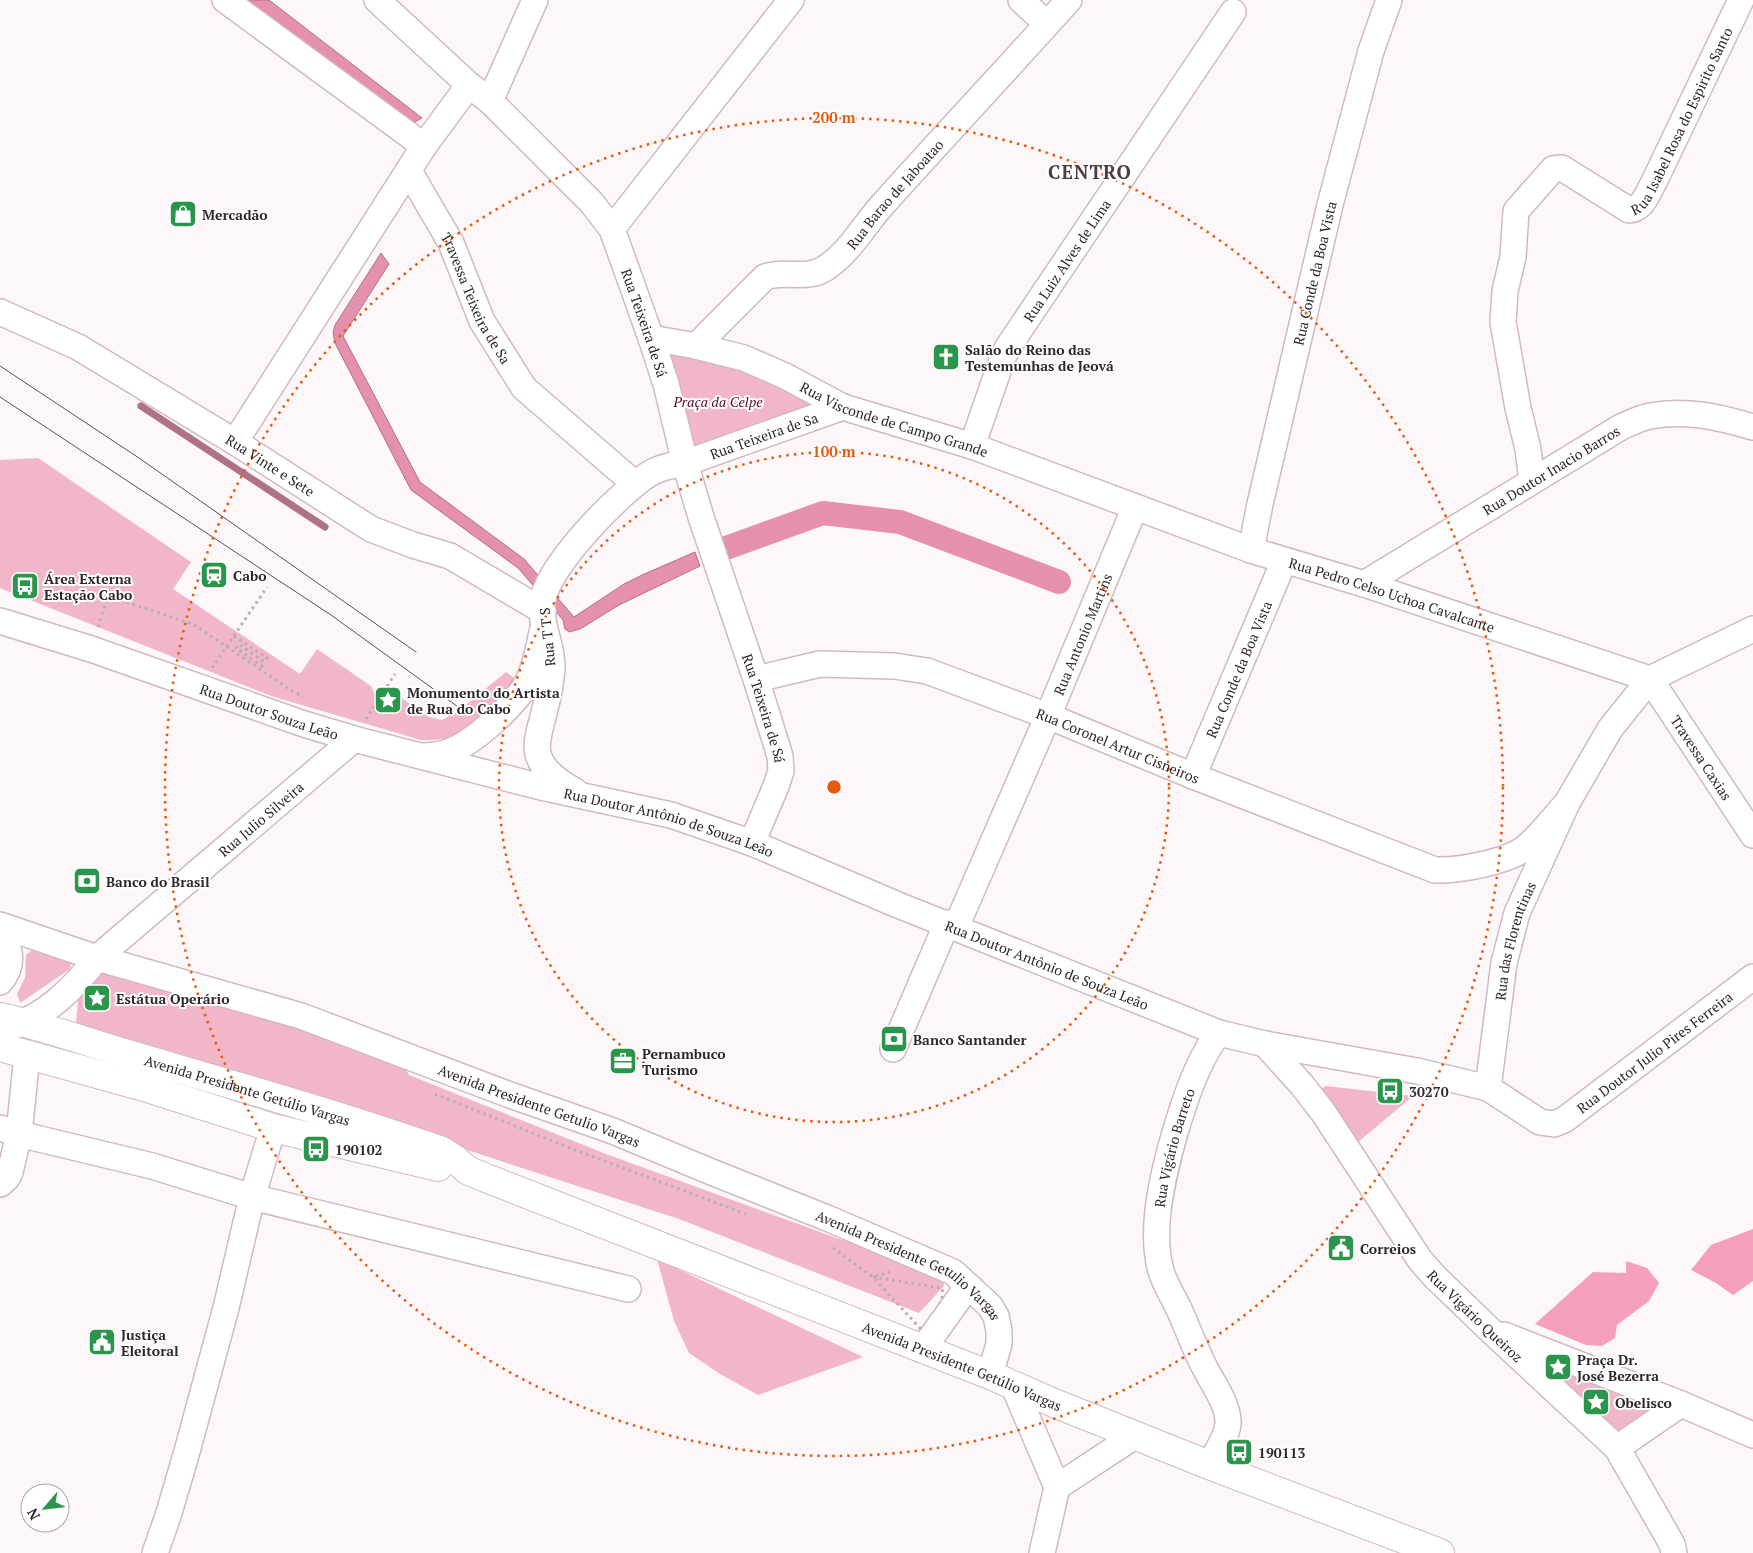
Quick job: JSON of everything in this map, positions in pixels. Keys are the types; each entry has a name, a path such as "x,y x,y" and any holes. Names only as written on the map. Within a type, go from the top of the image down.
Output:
{"main road":[{"name":"Avenida Presidente Getúlio Vargas","path":"13,1019 323,1112 442,1151 467,1170 486,1178 925,1344 1014,1386 1136,1436 1440,1553"},
{"name":"Avenida Presidente Getúlio Vargas","path":"0,1047 144,1087 273,1128 486,1178"}],"street":[{"path":"225,0 424,146"},
{"name":"Rua Teixeira de Sá","path":"377,0 469,85 490,101 591,202 612,229 666,384 685,463 701,517 780,756 781,771 752,843"},
{"path":"490,101 535,0"},
{"path":"612,229 791,0"},
{"path":"1021,0 1047,24"},
{"name":"Rua Barao de Jaboatao","path":"696,346 765,276 772,274 803,275 813,273 824,269 844,253 877,210 1069,0"},
{"name":"Rua Conde da Boa Vista","path":"1251,550 1330,205 1371,51 1389,0"},
{"name":"Rua Isabel Rosa do Espirito Santo","path":"1532,481 1528,449 1518,408 1503,322 1505,291 1513,257 1516,211 1553,169 1557,167 1562,168 1629,210 1640,206 1654,182 1741,0"},
{"name":"Rua Luiz Alves de Lima","path":"972,446 1008,347 1233,12"},
{"path":"234,442 410,171 424,146 469,85"},
{"name":"Travessa Teixeira de Sa","path":"410,171 451,243 482,321 524,388 635,484"},
{"name":"Rua Vinte e Sete","path":"0,312 78,347 234,442 371,529 413,545 450,556 543,618"},
{"name":"Rua Visconde de Campo Grande","path":"651,338 696,346 744,358 842,406 972,446 1135,506"},
{"name":"Rua Teixeira de Sa","path":"685,463 842,406"},
{"name":"Rua Doutor Inacio Barros","path":"1364,584 1621,427 1648,416 1674,412 1715,416 1753,427"},
{"name":"Rua T T S","path":"583,796 560,783 545,767 538,754 538,743 552,666 542,604 552,577 562,560 635,484 651,473 667,466 685,463"},
{"name":"Rua Pedro Celso Uchoa Cavalcante","path":"1135,506 1251,550 1364,584 1650,679"},
{"name":"Rua Antonio Martins","path":"893,1049 1048,716 1135,506"},
{"name":"Rua Conde da Boa Vista","path":"1193,776 1284,561"},
{"path":"420,756 449,752 461,745 483,730 516,699 530,678 538,654 543,618"},
{"name":"Rua Doutor Souza Leão","path":"0,621 91,649 304,724 359,730 420,756 541,787"},
{"name":"Rua das Florentinas","path":"1488,1088 1504,963 1515,921 1568,803 1610,729 1650,679 1753,629"},
{"name":"Rua Coronel Artur Cisneiros","path":"756,679 820,664 894,666 927,672 1048,716 1193,776 1435,870 1453,870 1471,866"},
{"name":"Travessa Caxias","path":"1650,679 1753,835"},
{"name":"Rua Julio Silveira","path":"0,1031 13,1019 65,995 97,958 359,730"},
{"name":"Rua Doutor Antônio de Souza Leão","path":"541,787 671,815 752,843 1219,1033 1265,1044 1417,1071 1488,1088 1540,1122 1554,1124"},
{"name":"Rua das Florentinas","path":"1471,866 1512,855 1524,848 1568,803"},
{"path":"0,926 10,958 9,970 0,982"},
{"name":"Avenida Presidente Getulio Vargas","path":"0,926 97,958 301,1016 510,1095 613,1131 827,1218 953,1272 990,1306 996,1316 999,1332 998,1344 990,1375"},
{"name":"Rua Doutor Julio Pires Ferreira","path":"1554,1124 1564,1120 1753,977"},
{"name":"Rua Vigário Barreto","path":"1209,1465 1224,1438 1228,1424 1226,1408 1199,1355 1161,1272 1157,1222 1170,1154 1191,1086 1204,1054 1219,1033"},
{"name":"Rua Vigário Queiroz","path":"1265,1044 1302,1085 1323,1112 1420,1260 1434,1277 1617,1448 1672,1544 1674,1553"},
{"path":"0,1184 7,1178 10,1172 9,1131 27,1056"},
{"path":"155,1553 186,1456 226,1308 252,1197 273,1128"},
{"path":"9,1131 152,1166 252,1197 628,1289"},
{"path":"925,1344 968,1286"},
{"path":"1490,1330 1681,1404 1753,1435"},
{"path":"1014,1386 1057,1487 1042,1553"},
{"path":"1617,1448 1681,1404"},
{"path":"1057,1487 1136,1436"}],"path":[{"path":"227,647 267,586"},
{"path":"91,649 108,596 193,624 295,693"},
{"path":"234,636 267,658 264,662 239,644 236,648 262,666 259,669"},
{"path":"359,730 395,674"},
{"path":"434,1094 570,1148 754,1216"},
{"path":"828,1244 872,1277 925,1344"},
{"path":"872,1277 896,1270"},
{"path":"872,1277 942,1288"},
{"path":"925,1344 943,1294 942,1288 937,1281"}],"green space":[{"name":"Praça da Celpe","path":"651,338 843,407 685,463"},
{"path":"38,458 191,562 173,589 300,674 317,649 371,686 374,693 381,696 387,688 429,717 442,720 461,709 506,672 518,681 494,706 463,731 444,739 421,740 271,696 0,588 0,460"},
{"path":"32,950 68,959 71,964 70,969 20,1003 17,994 25,978 26,955"},
{"path":"100,966 118,976 153,988 396,1052 409,1075 606,1154 842,1240 876,1226 929,1247 941,1261 944,1286 919,1313 679,1219 76,1023 79,990"},
{"path":"1326,1086 1413,1096 1357,1143 1319,1090"},
{"path":"657,1259 863,1357 758,1395 720,1374 689,1353 674,1321"},
{"name":"Praça Dr. José Bezerra","path":"1490,1330 1681,1404 1617,1448"}],"shaded area":[{"path":"246,0 269,0 422,118 411,124 406,121"},
{"path":"381,253 389,264 343,336 420,482 524,559 574,617 624,584 695,552 700,566 619,605 580,629 569,632 565,629 563,620 518,568 411,490 335,343 333,333 335,325"},
{"path":"1753,1229 1753,1281 1733,1295 1716,1283 1691,1270 1711,1245"},
{"path":"1626,1261 1647,1268 1659,1283 1649,1301 1617,1325 1615,1338 1602,1346 1586,1345 1535,1324 1593,1272 1626,1273"}],"waterway":[{"path":"141,406 325,527"},
{"path":"726,548 823,513 900,522 1059,582"}],"tram line":[{"path":"0,366 139,458 416,652"},
{"path":"0,397 331,615 461,709"}],"place":[{"name":"Mercadão","path":"183,214"},
{"name":"Salão do Reino das Testemunhas de Jeová","path":"946,357"},
{"name":"Cabo","path":"214,575"},
{"name":"Área Externa Estação Cabo","path":"25,586"},
{"name":"Monumento do Artista de Rua do Cabo","path":"388,700"},
{"name":"Banco do Brasil","path":"87,881"},
{"name":"Estátua Operário","path":"97,998"},
{"name":"Banco Santander","path":"894,1039"},
{"name":"Pernambuco Turismo","path":"623,1061"},
{"name":"30270","path":"1390,1091"},
{"name":"190102","path":"316,1149"},
{"name":"Correios","path":"1341,1248"},
{"name":"Justiça Eleitoral","path":"102,1342"},
{"name":"Praça Dr. José Bezerra","path":"1558,1367"},
{"name":"Obelisco","path":"1596,1402"},
{"name":"190113","path":"1239,1452"}],"district":[{"name":"CENTRO","path":"1090,171"}]}
